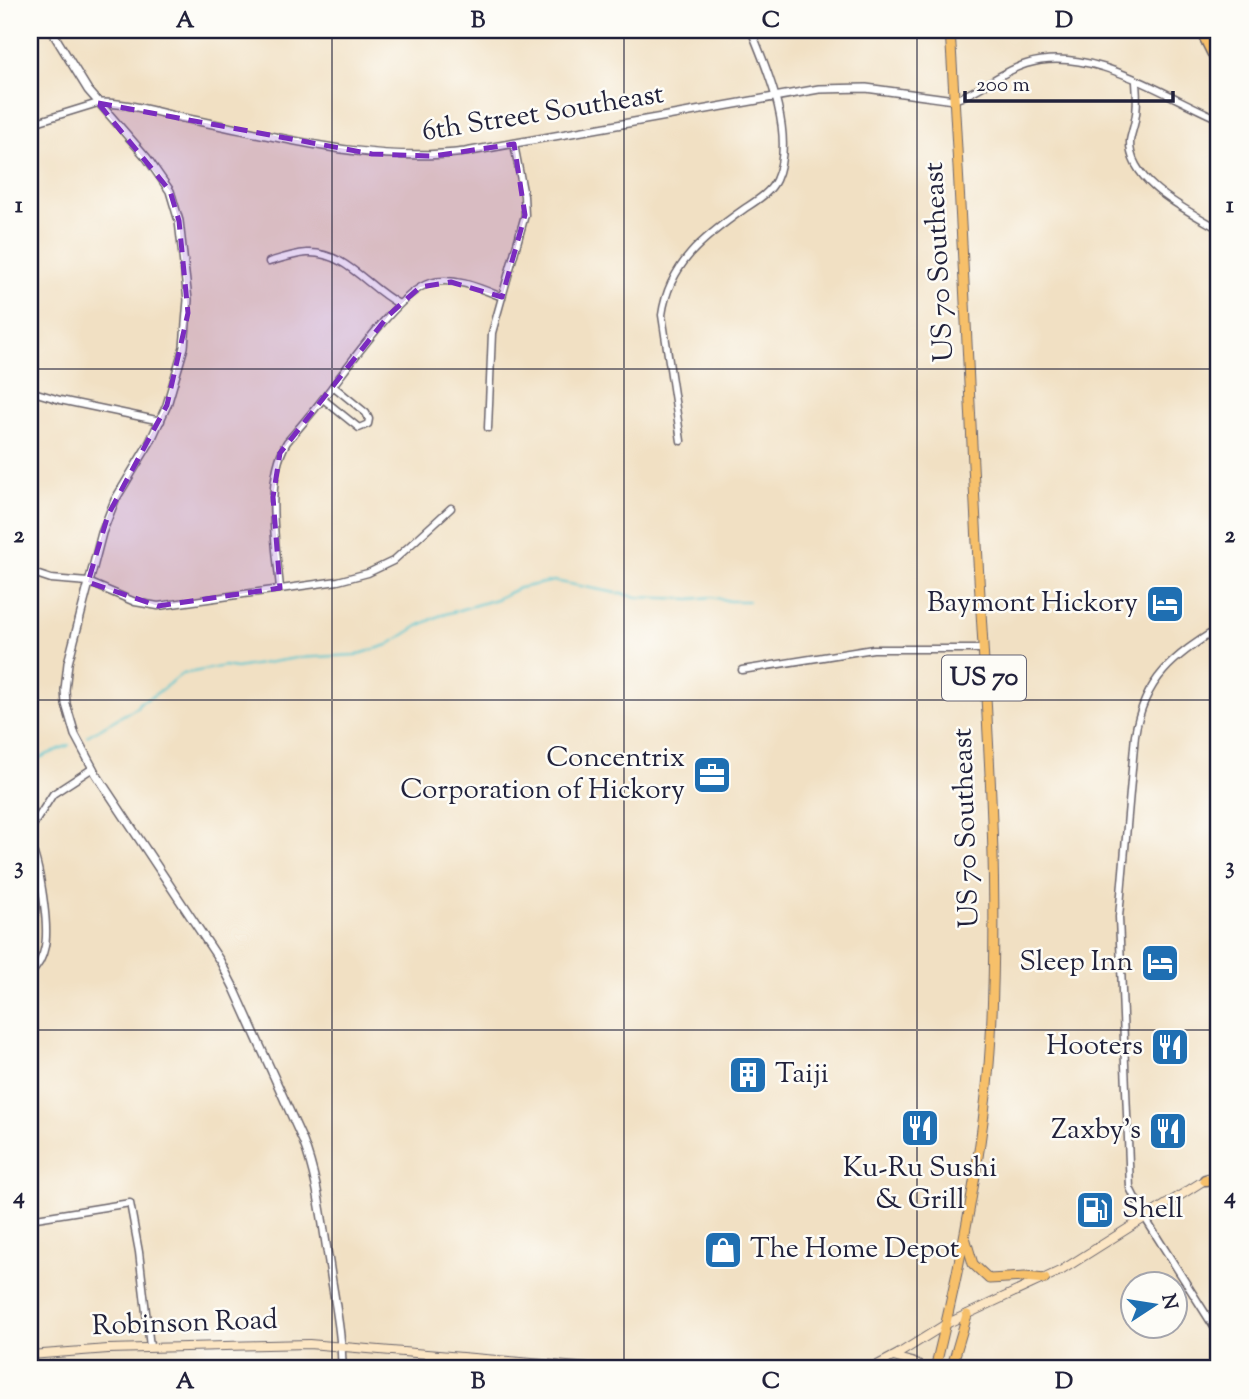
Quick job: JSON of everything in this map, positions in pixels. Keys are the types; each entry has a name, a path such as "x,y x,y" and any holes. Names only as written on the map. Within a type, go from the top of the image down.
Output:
{"highway":[{"path":"1202,30 1219,66"},
{"path":"1205,1180 1219,1179"}],"main road":[{"name":"US 70 Southeast","path":"935,1369 972,1191 984,1100 993,993 993,860 950,30"},
{"path":"870,1369 946,1324 1045,1279 1093,1252 1219,1171"},
{"path":"964,1230 973,1264 989,1279 1045,1279"},
{"path":"947,1369 952,1366 967,1315"},
{"name":"Robinson Road","path":"30,1355 150,1347 309,1344 602,1369"},
{"path":"893,1357 926,1369"}],"street":[{"path":"51,30 98,103 156,169 170,191 178,221 188,300 180,365 161,421 111,508 68,663 65,690 75,735 93,768 220,961 303,1141 317,1190 342,1348 342,1369"},
{"path":"681,441 662,316 665,295 679,270 700,243 765,194 775,181 783,147 775,96 751,30"},
{"path":"954,100 975,92 1016,67 1045,60 1068,60 1086,62 1219,119"},
{"path":"1136,82 1137,110 1130,142 1136,163 1149,182 1162,193 1219,229"},
{"name":"6th Street Southeast","path":"98,103 149,110 372,155 433,156 819,89 852,87 954,100"},
{"path":"30,124 98,103"},
{"path":"488,428 492,333 525,215 514,144"},
{"path":"269,262 305,253 326,254 344,263 380,293 399,304"},
{"path":"280,588 273,497 276,466 287,442 399,304 419,287 440,281 470,285 502,297"},
{"path":"323,399 359,428 368,424 366,413 332,386"},
{"path":"30,391 161,421"},
{"path":"30,572 51,579 89,582 135,602 158,606 338,581 376,570 393,561 451,508"},
{"path":"1219,628 1181,653 1164,669 1143,702 1135,734 1119,939 1129,1181 1132,1195 1219,1335"},
{"path":"743,670 864,650 983,649"},
{"path":"30,830 53,794 93,768"},
{"path":"30,844 37,865 46,930 43,955 30,974"},
{"path":"30,1219 130,1203 138,1244 150,1347"}],"highlighted area":[{"path":"98,103 372,154 433,156 514,144 525,215 502,297 451,282 420,287 389,315 280,453 273,497 280,588 158,606 88,582 108,515 167,405 188,313 179,221 170,191"}],"waterway":[{"path":"87,736 137,707 182,674 296,658 356,655 388,645 439,616 496,599 519,588 554,581 637,597 712,597 748,601"},
{"path":"30,762 69,745"}],"place":[{"name":"Baymont Hickory","path":"1165,604"},
{"name":"Concentrix Corporation of Hickory","path":"712,775"},
{"name":"Sleep Inn","path":"1160,963"},
{"name":"Hooters","path":"1170,1047"},
{"name":"Taiji","path":"748,1075"},
{"name":"Ku-Ru Sushi & Grill","path":"920,1128"},
{"name":"Zaxby's","path":"1168,1131"},
{"name":"Shell","path":"1095,1210"},
{"name":"The Home Depot","path":"723,1250"}]}
